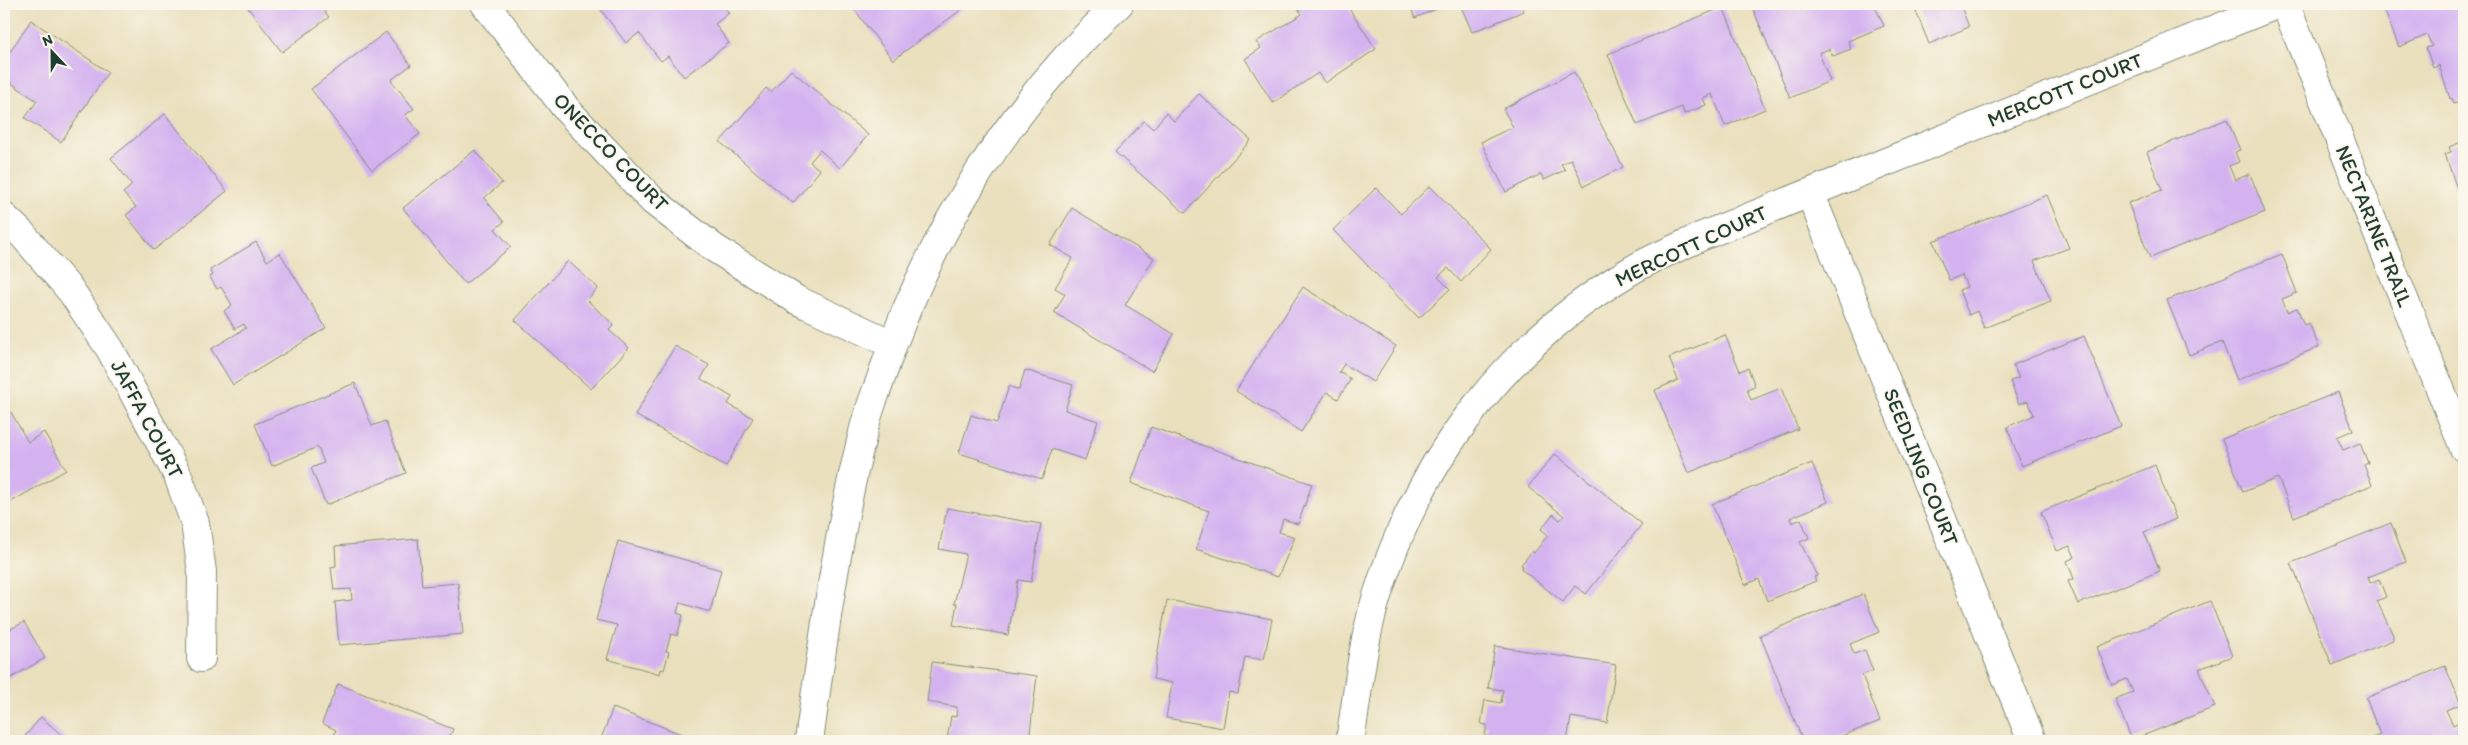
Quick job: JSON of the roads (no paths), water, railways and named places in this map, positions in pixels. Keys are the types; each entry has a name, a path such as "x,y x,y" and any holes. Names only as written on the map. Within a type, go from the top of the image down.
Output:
{"street":[{"name":"ONECCO COURT","path":"485,4 568,111 653,201 714,248 797,300 892,344"},
{"name":"MERCOTT COURT","path":"1350,741 1367,635 1376,597 1401,529 1442,452 1475,405 1507,369 1549,329 1634,269 1700,237 2278,4"},
{"name":"NECTARINE TRAIL","path":"2285,4 2464,448"},
{"path":"810,741 844,518 862,435 892,344 941,235 992,150 1042,84 1111,6"},
{"name":"SEEDLING COURT","path":"1810,193 2032,741"},
{"name":"JAFFA COURT","path":"4,217 22,234 71,291 110,349 178,476 195,523 202,572 201,658"}]}
